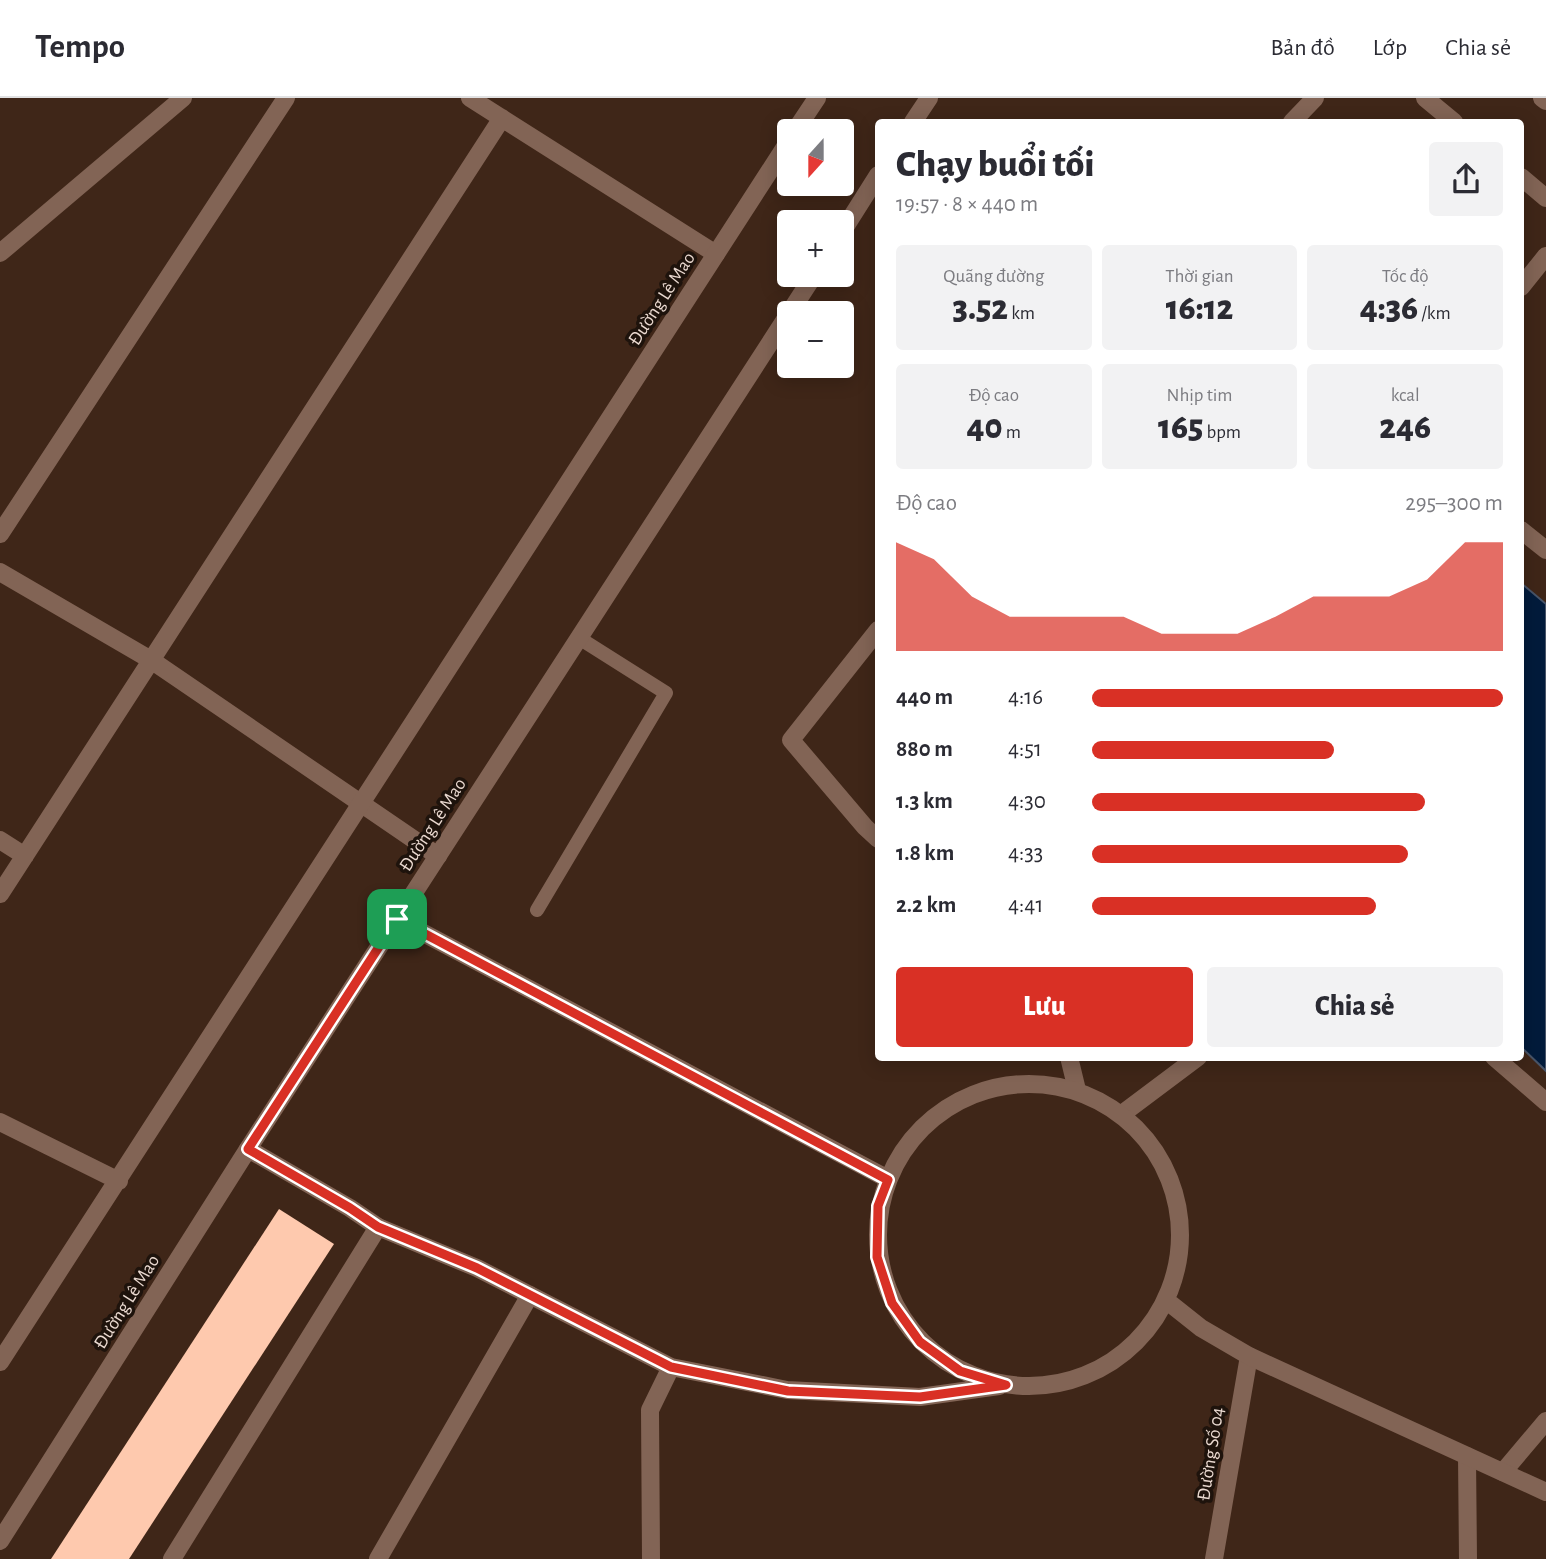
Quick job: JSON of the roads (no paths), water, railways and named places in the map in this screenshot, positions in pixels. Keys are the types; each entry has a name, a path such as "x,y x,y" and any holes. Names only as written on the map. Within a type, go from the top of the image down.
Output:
{"street":[{"path":"0,253 183,98"},
{"path":"0,534 286,98"},
{"path":"470,98 716,254"},
{"path":"804,119 817,98"},
{"path":"915,119 929,98"},
{"path":"1295,119 1315,98"},
{"path":"1424,98 1450,119"},
{"path":"0,894 502,118"},
{"name":"Đường Lê Mao","path":"0,1362 777,160"},
{"path":"1524,180 1546,198"},
{"path":"854,213 875,181"},
{"path":"1524,283 1546,256"},
{"name":"Đường Lê Mao","path":"0,1541 248,1149 806,287"},
{"path":"1524,532 1546,550"},
{"path":"0,572 151,660 438,856"},
{"path":"875,634 790,740 875,836"},
{"path":"0,839 25,856"},
{"path":"397,919 888,1180"},
{"path":"1070,1061 1077,1090"},
{"path":"1122,1114 1193,1061"},
{"path":"1499,1061 1546,1102"},
{"path":"248,1149 378,1227 477,1268 671,1367 788,1391 920,1397 1006,1385 1055,1385 1101,1370 1139,1341 1167,1301 1181,1251 1177,1200 1157,1153 1122,1114 1077,1090 1025,1082 974,1092 929,1118 896,1157 878,1206 877,1257 892,1303 920,1342 950,1364 960,1371 1006,1385"},
{"path":"0,1122 119,1181"},
{"path":"172,1559 378,1227"},
{"path":"379,1559 530,1295"},
{"path":"1167,1301 1201,1328 1249,1356 1546,1492"},
{"name":"Đường Số 04","path":"1214,1559 1249,1356"},
{"path":"651,1559 650,1410 671,1367"},
{"path":"1503,1472 1546,1421"},
{"path":"1467,1456 1468,1559"}],"lane":[{"path":"537,910 666,693 579,638"}],"water":[{"path":"1524,586 1546,604 1546,1071 1524,1050"}]}
